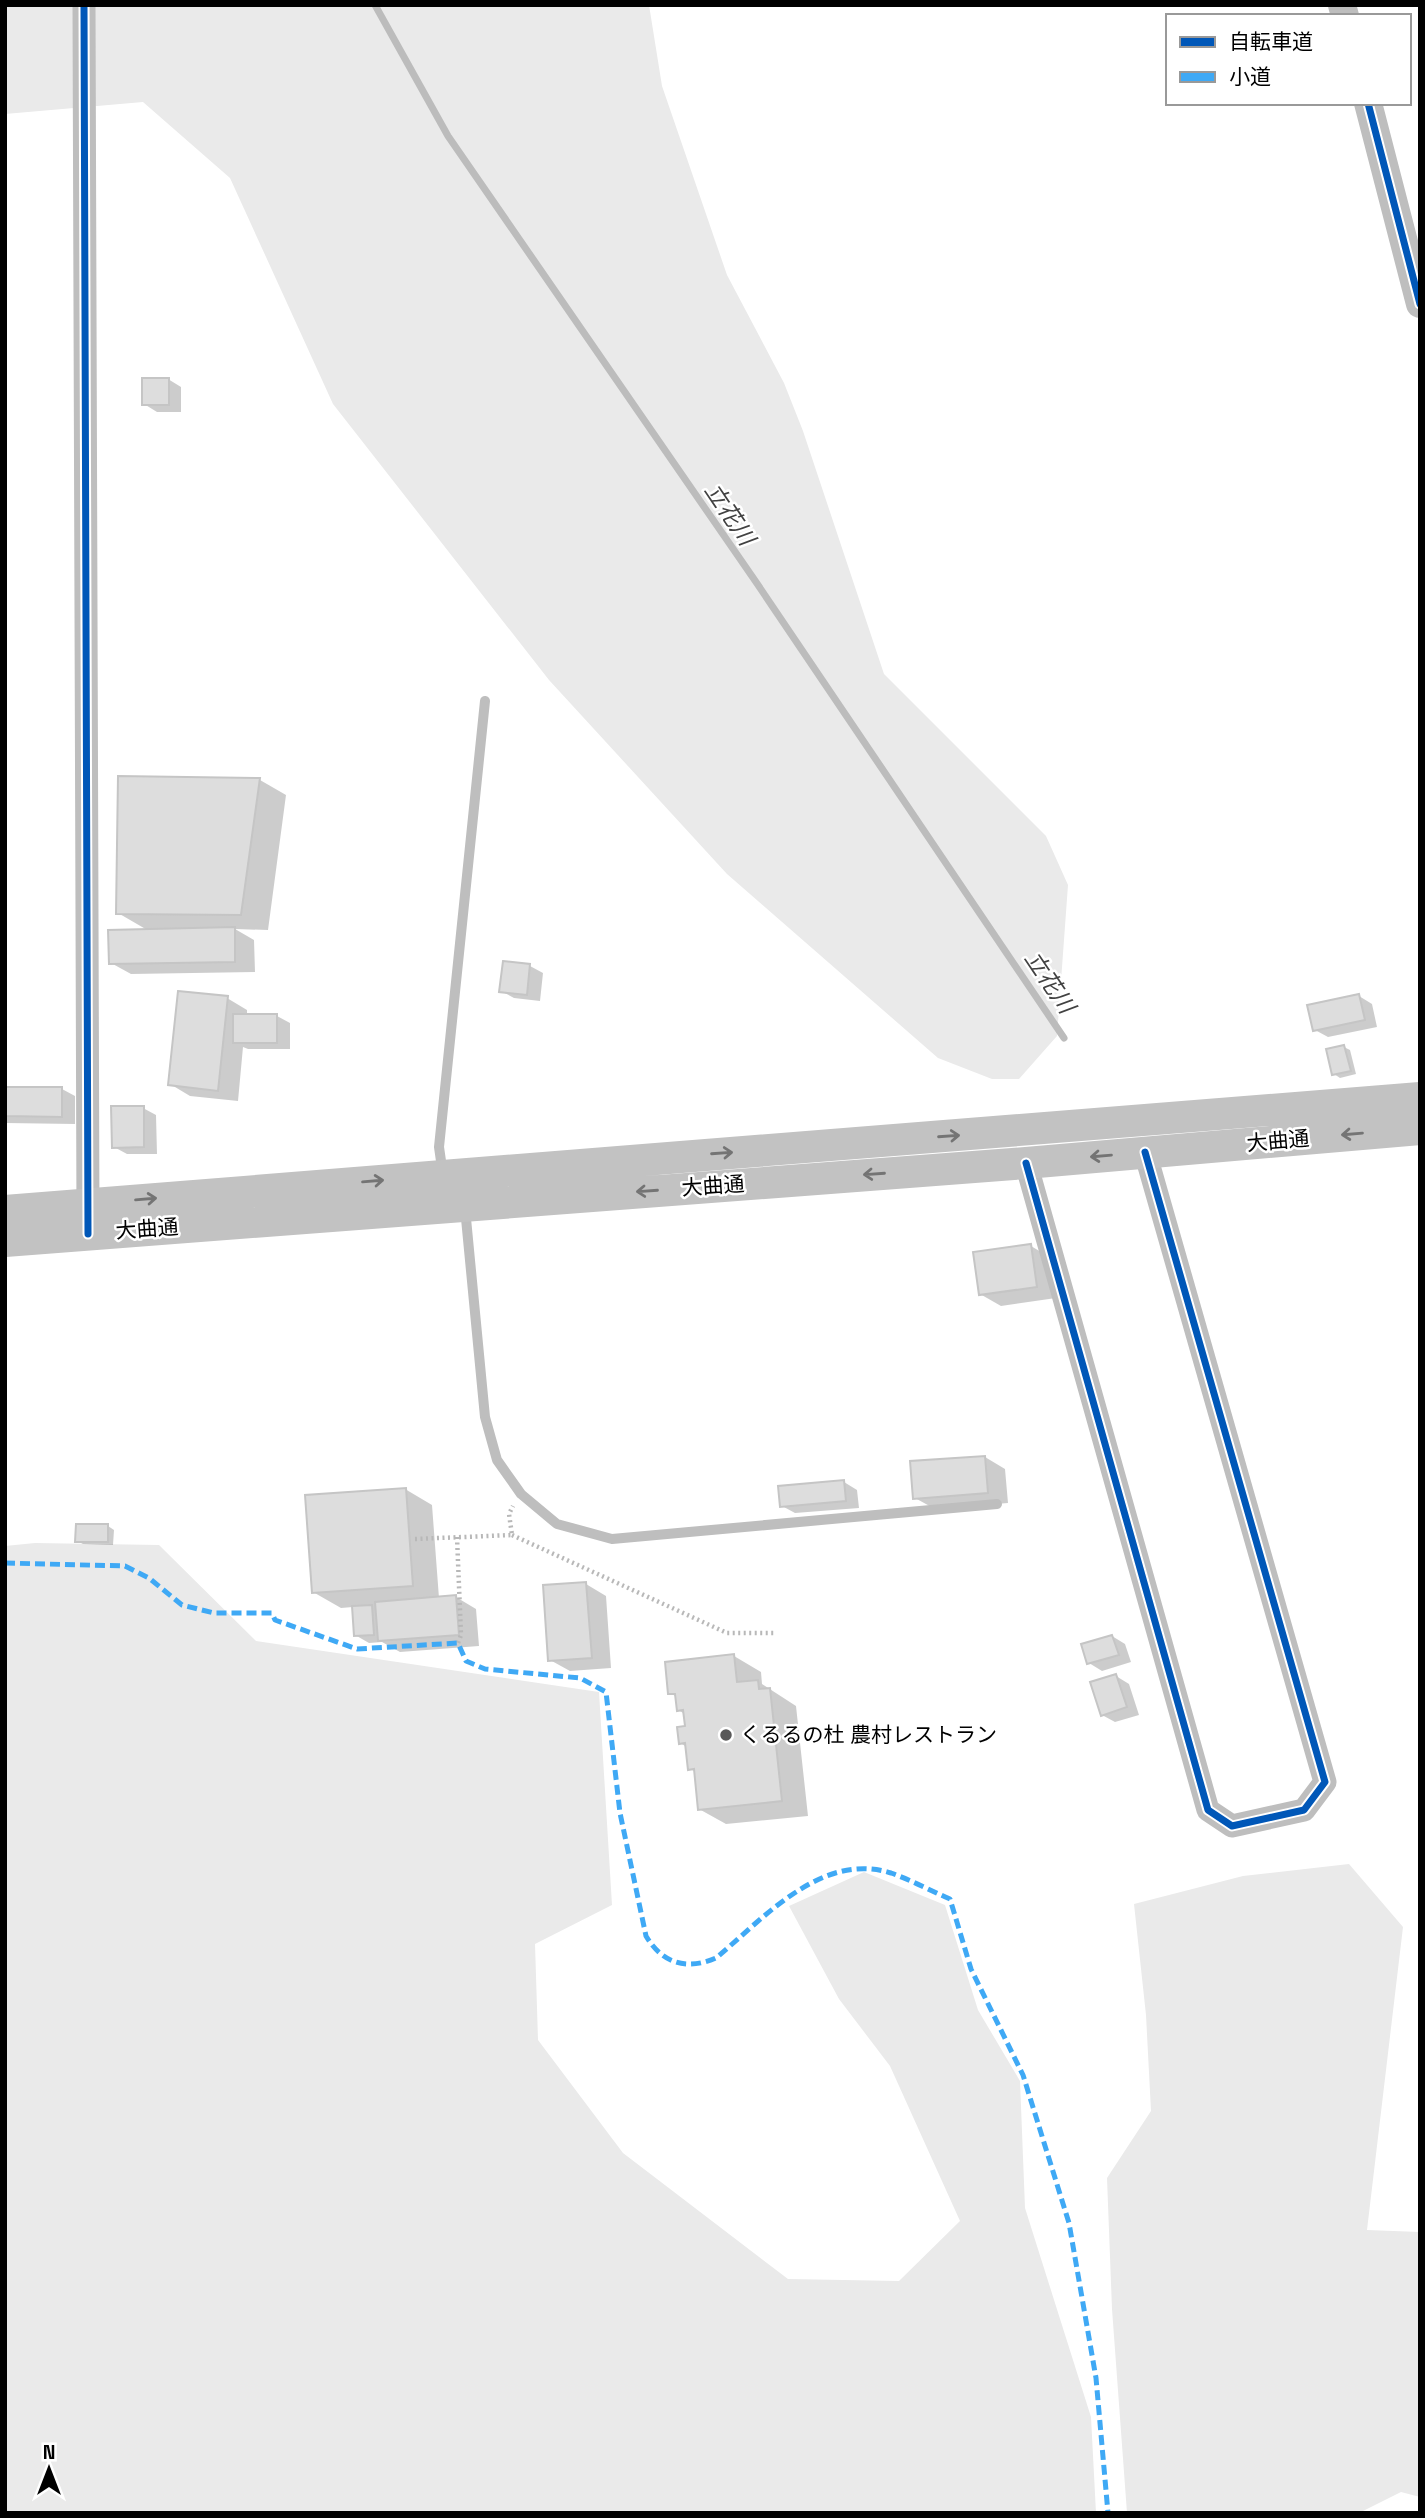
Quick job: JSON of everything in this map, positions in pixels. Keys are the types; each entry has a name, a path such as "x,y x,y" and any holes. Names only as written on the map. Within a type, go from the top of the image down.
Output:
{"main road":[{"name":"大曲通","path":"5,1211 88,1218 454,1190 1420,1098"},
{"name":"大曲通","path":"454,1190 1026,1163 1420,1129"},
{"name":"大曲通","path":"5,1241 88,1218"}],"street":[{"path":"84,5 88,1218"},
{"path":"1369,105 1420,304"},
{"path":"1026,1163 1208,1810 1232,1826 1304,1810 1325,1782 1145,1152"}],"lane":[{"path":"485,701 439,1147 454,1190 485,1417 497,1460 521,1494 557,1524 612,1539 997,1504"}],"path":[{"path":"512,1535 509,1514 521,1494"},
{"path":"415,1539 512,1535 727,1633 776,1633"},
{"path":"457,1537 461,1634 458,1643"}],"shaded area":[{"path":"5,5 649,5 662,86 727,275 784,383 803,431 884,674 1046,836 1068,885 1057,1036 1019,1079 992,1079 938,1058 727,874 549,680 333,404 230,178 143,102 5,114"},
{"path":"35,1543 159,1545 256,1641 599,1692 612,1905 535,1944 538,2040 623,2153 788,2279 899,2281 960,2221 890,2066 839,1999 789,1906 864,1872 945,1905 978,2010 1020,2081 1025,2208 1091,2417 1096,2513 5,2513 5,1546"},
{"path":"1349,1864 1403,1927 1367,2230 1420,2232 1420,2497 1401,2492 1359,2513 1127,2513 1112,2309 1107,2178 1151,2111 1146,2015 1134,1904 1243,1876"}],"building":[{"path":"142,378 169,378 169,405 142,405"},
{"path":"118,776 260,778 241,915 116,914"},
{"path":"235,927 235,962 109,964 108,930"},
{"path":"503,961 530,964 527,995 499,992"},
{"path":"178,991 228,996 218,1091 168,1085"},
{"path":"1359,994 1365,1020 1313,1031 1307,1005"},
{"path":"233,1014 277,1014 277,1043 233,1043"},
{"path":"1344,1045 1351,1071 1332,1075 1326,1049"},
{"path":"5,1087 62,1087 62,1117 5,1116"},
{"path":"111,1106 144,1106 144,1147 112,1148"},
{"path":"1031,1244 1037,1287 979,1295 973,1252"},
{"path":"985,1456 988,1493 913,1499 910,1461"},
{"path":"844,1480 846,1501 780,1507 778,1486"},
{"path":"406,1488 413,1586 312,1593 305,1495"},
{"path":"76,1524 108,1524 108,1542 75,1542"},
{"path":"586,1582 592,1658 548,1661 543,1585"},
{"path":"456,1595 459,1635 378,1641 375,1602"},
{"path":"372,1605 374,1635 354,1636 352,1606"},
{"path":"1112,1635 1119,1655 1087,1664 1081,1644"},
{"name":"くるるの杜 農村レストラン","path":"734,1654 737,1682 758,1680 759,1689 770,1688 782,1801 698,1810 694,1769 688,1770 685,1743 679,1744 677,1727 685,1726 683,1710 677,1711 675,1694 668,1694 665,1662"},
{"path":"1116,1674 1127,1707 1101,1716 1090,1682"}],"waterway":[{"name":"立花川","path":"375,5 448,136 756,582 1064,1038"}],"marked path":[{"path":"5,1563 125,1566 149,1578 182,1605 214,1613 272,1613 275,1620 357,1649 458,1643 466,1661 485,1669 580,1678 606,1692 620,1813 646,1936 659,1953 676,1962 695,1964 716,1958 796,1892 841,1871 866,1869 891,1873 950,1899 971,1969 1023,2075 1069,2223 1096,2378 1108,2513"}],"cycle path":[{"path":"84,5 88,1234"},
{"path":"1369,105 1420,304"},
{"path":"1026,1163 1208,1810 1232,1826 1304,1810 1325,1782 1145,1152"}],"place":[{"name":"くるるの杜 農村レストラン","path":"726,1735"}]}
